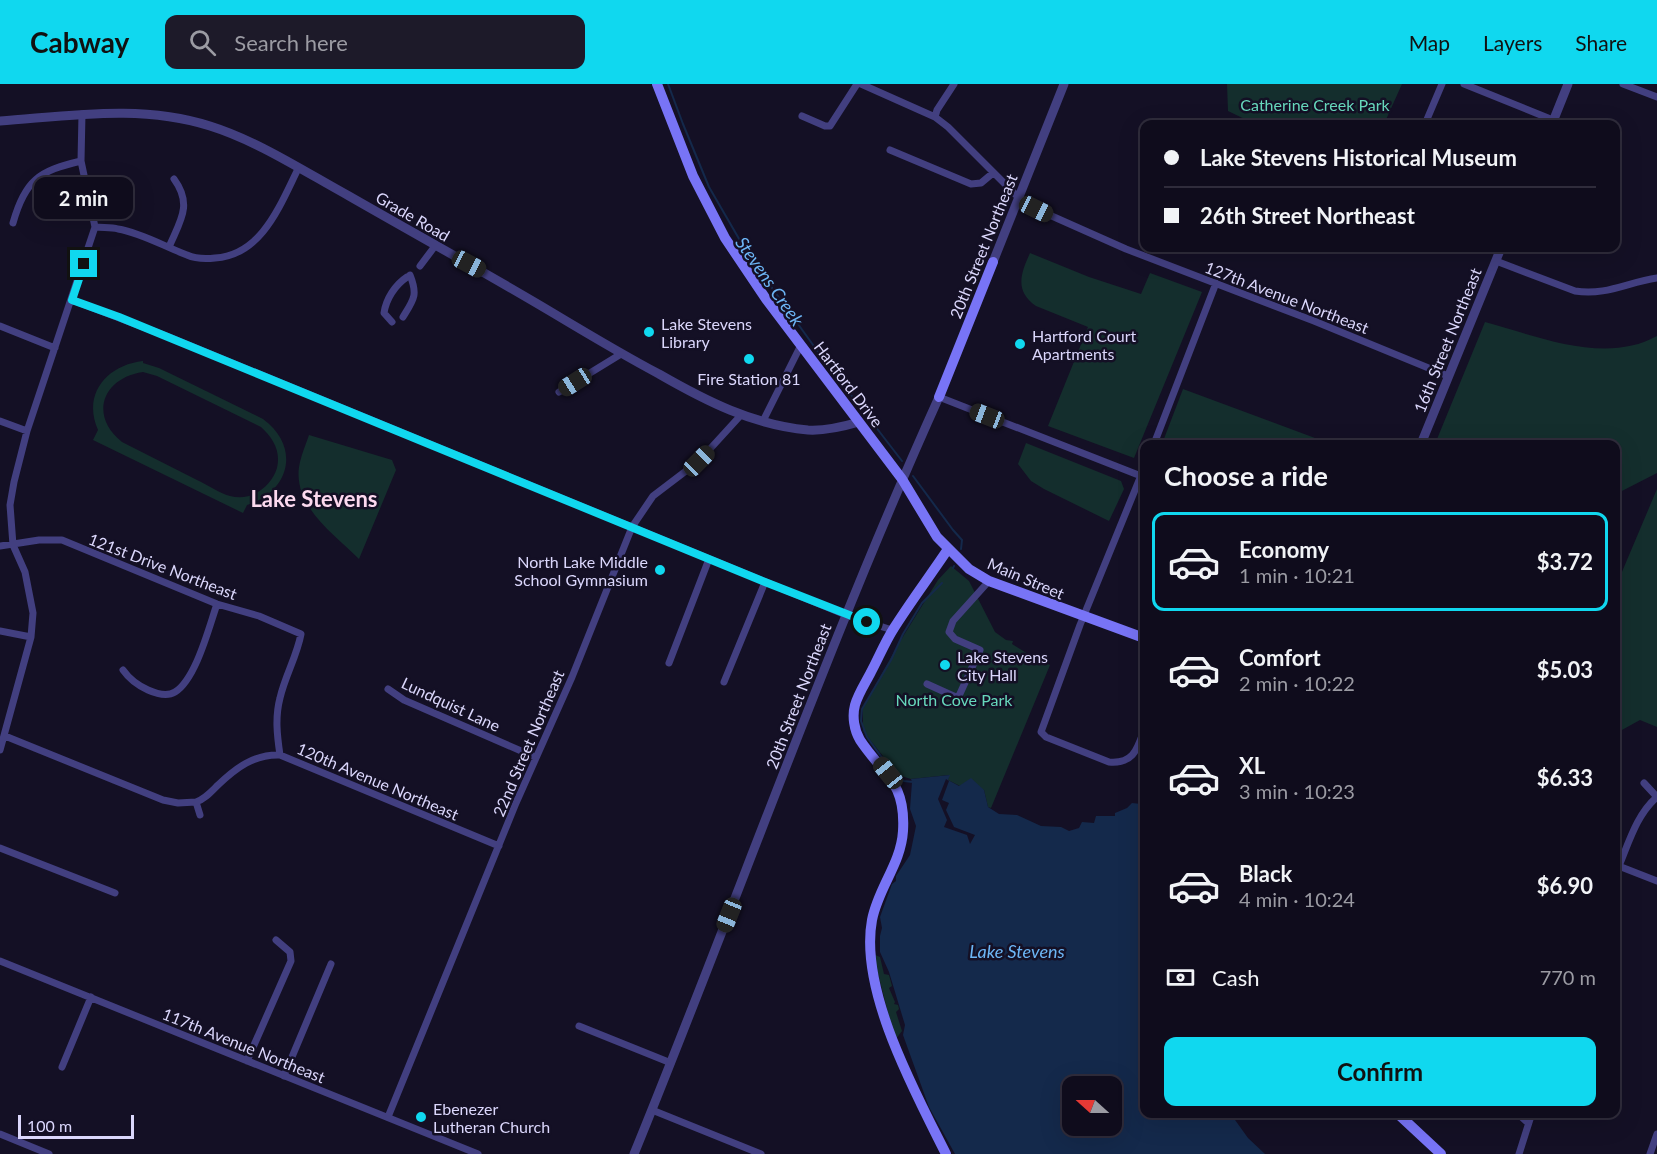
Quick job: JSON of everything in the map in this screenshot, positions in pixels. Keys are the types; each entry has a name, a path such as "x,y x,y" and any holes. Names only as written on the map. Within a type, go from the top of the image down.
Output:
{"main road":[{"name":"Hartford Drive","path":"657,84 693,176 725,238 766,299 903,477"},
{"name":"20th Street Northeast","path":"939,397 993,262"},
{"name":"Main Street","path":"903,477 937,537 969,569 988,581 1140,637"},
{"path":"946,1154 893,1042 882,1008 870,952 871,928 876,903 896,863 901,847 903,814 896,786 861,740 854,719 855,705 892,630 948,549"},
{"path":"1402,1118 1441,1154"}],"street":[{"path":"802,116 830,126 859,84"},
{"name":"127th Avenue Northeast","path":"859,84 934,117 948,127 1019,198 1066,224 1448,376"},
{"path":"934,117 954,84"},
{"name":"20th Street Northeast","path":"993,262 1064,84"},
{"path":"1427,120 1442,84"},
{"path":"1464,84 1547,120"},
{"path":"1553,120 1568,84"},
{"path":"1623,84 1657,97"},
{"name":"Grade Road","path":"0,121 82,114 132,113 186,119 233,134 487,273 621,354 697,395 741,415 809,430 859,422"},
{"path":"0,750 31,637 33,613 25,572 13,545 10,505 14,482 27,431 95,227 81,161 82,114"},
{"path":"890,150 971,184 981,183 993,173"},
{"path":"13,223 19,202 27,188 41,175 59,166 81,161"},
{"path":"95,227 119,229 190,257 206,259 225,257 244,249 264,231 298,169"},
{"path":"169,247 184,210 185,199 182,189 174,179"},
{"path":"420,266 435,246"},
{"name":"16th Street Northeast","path":"1423,440 1499,252"},
{"path":"1496,261 1575,291 1587,293 1624,287 1657,278"},
{"path":"392,322 384,313 386,304 399,282 408,276 415,289 415,295 403,316"},
{"path":"1156,440 1216,283"},
{"path":"72,300 169,337 846,615 892,630"},
{"path":"0,326 55,348"},
{"path":"763,421 801,345"},
{"path":"560,392 621,354"},
{"path":"939,397 1140,475"},
{"name":"20th Street Northeast","path":"634,1154 846,615 939,397"},
{"name":"22nd Street Northeast","path":"388,1117 535,757 572,677 632,527 653,496 699,461 741,415"},
{"path":"0,421 27,431"},
{"path":"1140,481 1084,617 1041,732 1046,737 1109,762 1120,763 1129,760 1140,741"},
{"name":"121st Drive Northeast","path":"0,546 39,540 62,540 217,604 259,616 301,634 299,647 280,696 276,729 280,755"},
{"path":"669,663 709,559"},
{"path":"927,684 958,698 980,650 955,639 949,632 953,621 985,588 988,581"},
{"path":"724,682 765,582"},
{"path":"123,670 138,686 165,695 174,693 191,675 217,604"},
{"path":"0,631 31,637"},
{"name":"Lundquist Lane","path":"388,689 404,700 535,757"},
{"path":"5,736 163,800 178,803 196,802 208,795 232,771 251,760 267,754 280,755"},
{"name":"120th Avenue Northeast","path":"280,755 499,846"},
{"path":"1620,859 1649,804 1657,797 1644,783"},
{"path":"196,802 200,815"},
{"path":"0,848 116,893"},
{"path":"1620,866 1657,881"},
{"path":"247,1061 291,961 290,952 276,940"},
{"name":"117th Avenue Northeast","path":"0,961 477,1154"},
{"path":"284,1076 331,964"},
{"path":"62,1067 91,997"},
{"path":"579,1026 671,1064"},
{"path":"651,1110 761,1154"},
{"path":"1522,1118 1528,1123"},
{"path":"1519,1154 1530,1118"},
{"path":"0,1134 49,1154"},
{"path":"1650,1154 1657,1134"}],"green space":[{"name":"Catherine Creek Park","path":"1227,84 1402,84 1386,120 1247,120 1228,111"},
{"path":"1030,253 1089,277 1141,294 1150,273 1202,292 1134,458 1048,426 1088,327 1036,306 1029,300 1022,288 1024,268"},
{"path":"1485,322 1549,340 1593,348 1616,348 1637,344 1657,336 1657,473 1620,492 1620,440 1437,440"},
{"path":"143,361 143,363 159,368 263,419 275,430 283,442 286,455 281,479 273,490 247,505 243,513 93,440 98,430 93,405 96,393 109,375 130,364","holes":["143,372 157,376 265,431 275,445 278,456 277,468 265,487 245,497 226,495 122,442 112,432 103,410 110,390 129,376"]},
{"path":"1183,389 1320,440 1164,440"},
{"path":"309,435 392,460 396,470 359,559 316,517 301,491 300,462"},
{"path":"1026,443 1121,481 1124,489 1109,521 1031,481 1018,464"},
{"path":"1657,489 1657,727 1640,720 1620,731 1620,577"},
{"name":"North Cove Park","path":"951,566 969,581 995,632 1006,640 1013,641 1012,644 1036,659 1050,665 991,808 988,807 984,790 960,786 948,780 949,775 911,779 898,775 863,731 863,707 938,580"},
{"path":"873,954 880,957 884,974 889,975 892,986 889,988 894,1004 898,1005 899,1009 896,1012 902,1031 895,1040"}],"water":[{"name":"Lake Stevens","path":"950,775 948,780 959,786 971,778 984,790 988,807 999,814 1017,815 1041,826 1061,827 1069,831 1079,828 1082,822 1094,823 1096,816 1115,816 1115,813 1132,803 1140,804 1140,1118 1234,1118 1248,1138 1265,1154 955,1154 929,1107 903,1035 905,1025 889,972 880,952 882,928 880,917 892,884 896,881 896,876 910,855 916,826 910,809 911,779"}],"pier":[{"path":"946,779 949,781 942,800 949,803 946,810 954,827 975,835 970,844 967,835 944,827 947,820 938,799"}],"waterway":[{"name":"Stevens Creek","path":"668,84 709,187 749,256 821,356 902,461"},
{"name":"Stevens Creek","path":"913,476 962,540 961,549"},
{"name":"Stevens Creek","path":"913,784 913,782 896,777 867,737 861,721 862,709 922,603 942,583"}],"place":[{"name":"Lake Stevens Library","path":"649,332"},
{"name":"Hartford Court Apartments","path":"1020,344"},
{"name":"Fire Station 81","path":"749,359"},
{"name":"North Lake Middle School Gymnasium","path":"660,570"},
{"name":"Lake Stevens City Hall","path":"945,665"},
{"name":"Ebenezer Lutheran Church","path":"421,1117"}],"district":[{"name":"Lake Stevens","path":"314,498"}],"route":[{"path":"84,264 72,300 119,317 867,622"}]}
